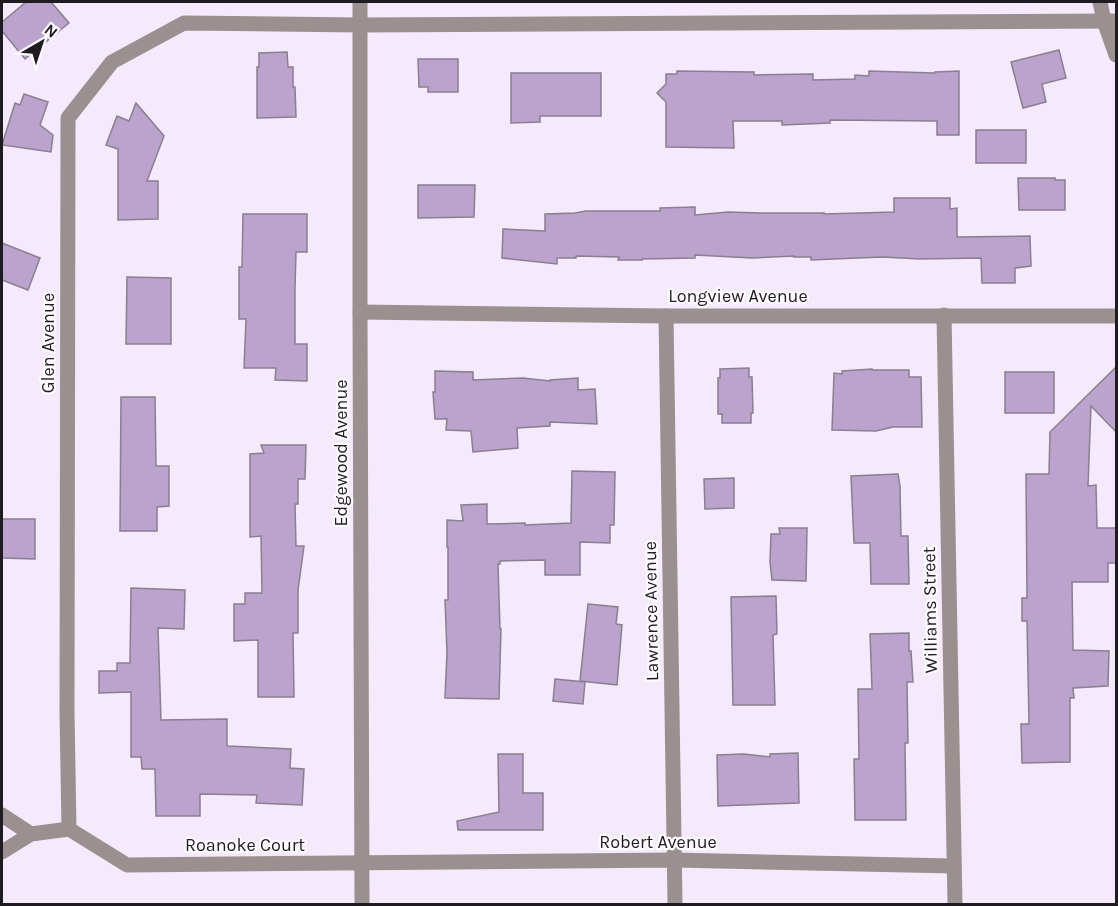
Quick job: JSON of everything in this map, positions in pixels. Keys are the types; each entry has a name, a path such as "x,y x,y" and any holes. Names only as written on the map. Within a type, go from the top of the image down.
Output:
{"street":[{"name":"Edgewood Avenue","path":"360,2 362,904"},
{"path":"1100,2 1110,21 1116,55"},
{"name":"Glen Avenue","path":"69,829 67,712 68,118 112,62 184,23 360,25 1110,21"},
{"name":"Longview Avenue","path":"360,312 666,316 1116,316"},
{"name":"Williams Street","path":"944,315 955,904"},
{"name":"Lawrence Avenue","path":"666,316 675,904"},
{"path":"2,815 31,834"},
{"path":"2,852 31,834 69,829"},
{"name":"Roanoke Court","path":"69,829 127,866 363,864"},
{"name":"Robert Avenue","path":"363,864 674,860 954,866"}],"building":[{"path":"26,2 51,2 69,23 25,59 2,31 2,22"},
{"path":"1059,50 1066,78 1042,84 1046,102 1023,108 1011,62"},
{"path":"287,52 288,67 293,67 296,117 257,118 259,53"},
{"path":"418,59 458,59 458,92 428,92 428,87 419,87"},
{"path":"677,71 754,72 754,75 813,74 813,80 855,79 855,75 869,76 869,71 935,73 959,71 959,135 937,135 937,121 830,120 830,123 782,125 782,121 733,121 734,148 666,147 666,102 657,93 666,84 666,74 677,74"},
{"path":"511,73 601,73 601,116 540,116 540,122 511,123"},
{"path":"24,94 48,102 40,125 53,135 51,152 2,145 15,103 20,105"},
{"path":"136,103 164,136 147,181 158,181 158,219 118,220 118,149 106,145 117,116 129,121"},
{"path":"976,130 1026,130 1026,163 976,163"},
{"path":"1018,178 1065,180 1065,210 1019,210"},
{"path":"418,185 475,185 474,217 418,218"},
{"path":"894,198 950,198 950,209 957,208 957,237 1030,236 1031,266 1015,268 1015,283 982,283 981,258 882,257 811,260 811,257 794,256 752,258 695,255 695,258 618,260 619,257 576,256 576,258 557,258 557,264 502,258 503,229 545,231 545,214 586,211 660,211 660,208 695,207 695,215 728,212 824,214 894,212"},
{"path":"243,214 307,214 307,252 296,252 295,344 307,344 307,381 275,380 276,368 244,368 246,319 239,319 239,267 242,267"},
{"path":"2,243 40,258 28,290 2,280"},
{"path":"127,277 171,278 171,344 126,344"},
{"path":"1116,367 1116,432 1091,406 1088,486 1096,485 1097,528 1116,528 1116,563 1108,563 1108,582 1072,582 1073,650 1109,651 1108,686 1073,688 1074,698 1070,698 1070,762 1022,763 1021,724 1029,724 1027,621 1022,621 1022,598 1027,598 1026,474 1049,474 1050,432"},
{"path":"749,368 749,377 752,377 751,423 722,423 722,414 718,414 720,369"},
{"path":"909,370 909,377 921,377 922,427 893,427 876,431 832,430 834,373 842,374 842,371"},
{"path":"435,371 473,372 473,380 523,378 550,381 578,378 578,390 595,389 597,424 550,422 550,426 517,428 518,448 473,452 471,431 446,430 447,419 435,419 433,392 435,392"},
{"path":"1005,372 1054,372 1054,413 1005,413"},
{"path":"121,397 155,397 156,466 169,466 169,506 157,507 157,531 120,531"},
{"path":"261,445 306,445 305,479 298,479 298,504 295,504 296,546 304,546 298,590 298,633 293,633 294,697 258,697 258,640 234,641 234,604 245,604 245,593 262,593 261,536 250,537 250,454 264,453"},
{"path":"572,471 615,472 614,525 610,525 610,543 580,542 580,575 545,575 545,560 500,561 498,564 501,629 499,699 445,698 447,653 445,600 448,600 447,520 463,521 461,505 487,504 487,524 571,523"},
{"path":"898,474 901,536 908,536 909,584 871,584 870,543 854,543 851,476"},
{"path":"734,478 734,508 705,509 704,479"},
{"path":"2,519 35,519 35,559 2,558"},
{"path":"779,528 807,528 806,581 772,580 771,534 780,534"},
{"path":"131,588 185,590 184,629 158,628 161,720 227,719 227,746 291,749 290,768 304,769 302,805 256,803 257,795 200,794 200,816 156,816 155,769 142,769 141,757 131,757 131,692 99,693 99,671 117,671 117,663 130,663"},
{"path":"776,596 777,634 773,635 775,705 733,705 731,597"},
{"path":"588,604 618,607 616,624 622,625 617,685 580,681"},
{"path":"909,633 913,682 907,682 906,820 855,820 854,759 859,759 858,689 872,689 870,634"},
{"path":"555,679 585,682 583,704 553,701"},
{"path":"798,753 799,803 718,806 717,755 744,754 770,757 770,754"},
{"path":"498,754 523,754 523,793 543,793 543,830 458,830 457,821 499,812"}]}
